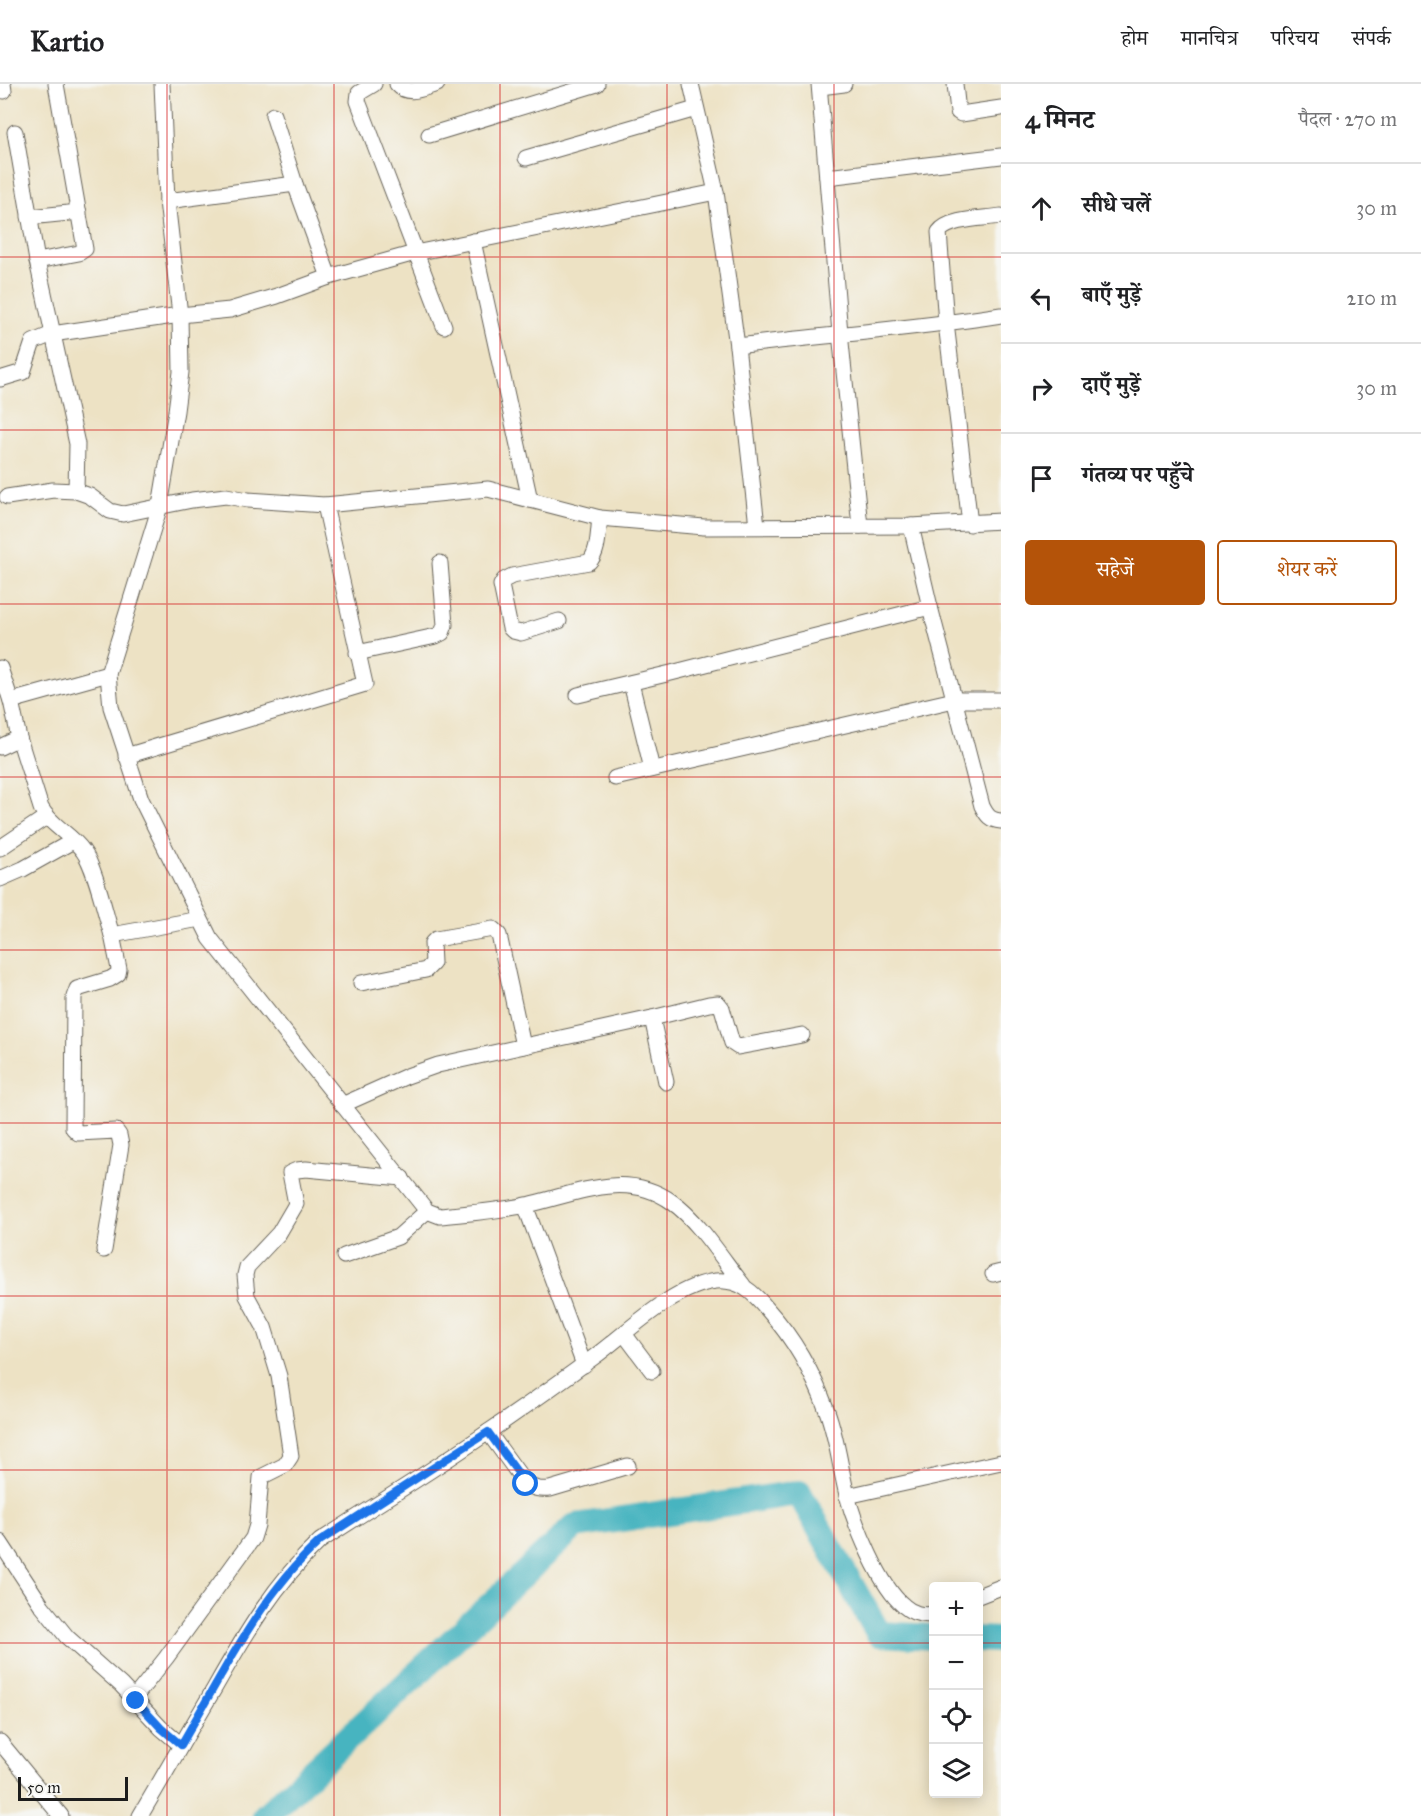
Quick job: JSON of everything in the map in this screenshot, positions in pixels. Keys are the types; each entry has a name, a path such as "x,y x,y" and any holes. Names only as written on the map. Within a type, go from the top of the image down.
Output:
{"street":[{"path":"37,261 85,249 56,84"},
{"path":"162,84 167,201 180,315 181,372 160,506 108,674 111,707 141,799 200,919 210,938 427,1211 440,1216 525,1205 609,1185 628,1185 654,1191 673,1202 689,1216 744,1285 757,1296 784,1328 813,1378 828,1413 847,1496 856,1524 874,1564 904,1606 919,1615 929,1614"},
{"path":"374,84 359,93 358,101 444,326"},
{"path":"397,84 410,92 437,84"},
{"path":"429,135 597,84"},
{"path":"691,84 716,192 737,346 757,526"},
{"path":"844,84 820,86 840,333 860,526"},
{"path":"955,84 958,112 961,114 1001,108"},
{"path":"526,158 696,109"},
{"path":"273,115 329,277"},
{"path":"15,132 37,261 78,444 76,491"},
{"path":"827,177 1001,156"},
{"path":"167,201 295,184"},
{"path":"0,379 23,372 33,342 52,334 230,310 329,277 415,253 716,192"},
{"path":"29,217 79,212"},
{"path":"970,524 946,323 939,232 946,225 954,222 1001,216"},
{"path":"474,241 530,500"},
{"path":"737,346 1001,315"},
{"path":"7,497 53,490 76,491 90,496 110,511 130,513 192,500 226,496 325,505 489,489 600,518 704,527 911,526 1001,521"},
{"path":"126,756 365,684 325,505"},
{"path":"559,621 521,633 513,631 510,628 501,585 504,580 512,576 589,562 596,548 600,518"},
{"path":"911,526 982,807 987,816 994,820 1001,820"},
{"path":"357,652 442,633 445,625 440,564"},
{"path":"578,695 930,607"},
{"path":"0,668 11,701 35,795 46,817 83,849 90,861 112,935 119,969 118,974 110,979 77,989 74,997 73,1128 78,1134 116,1131 121,1145 104,1250"},
{"path":"11,701 108,674"},
{"path":"631,683 652,769"},
{"path":"615,778 954,700 1001,700"},
{"path":"0,747 19,738"},
{"path":"0,848 46,817"},
{"path":"0,879 73,841"},
{"path":"112,935 200,919"},
{"path":"361,983 426,970 433,963 432,943 434,940 493,929 499,935 523,1046"},
{"path":"342,1105 422,1070 709,1004 718,1003 724,1014 732,1043 738,1047 802,1035"},
{"path":"652,1018 666,1082"},
{"path":"134,1698 166,1658 253,1538 261,1477 285,1466 290,1461 279,1376 264,1327 247,1296 245,1275 247,1267 279,1233 297,1204 290,1173 306,1169 402,1178"},
{"path":"525,1205 584,1365"},
{"path":"344,1256 398,1237 427,1211"},
{"path":"140,1816 243,1639 283,1581 320,1541 488,1432 625,1335 663,1303 694,1287 716,1281 744,1285"},
{"path":"625,1335 652,1371"},
{"path":"488,1432 526,1484 541,1490 628,1466"},
{"path":"847,1496 1001,1462"},
{"path":"0,1542 54,1622 67,1637 181,1745"},
{"path":"983,1594 1001,1587"},
{"path":"0,1742 61,1816"}],"waterway":[{"path":"265,1816 575,1526 799,1493 879,1634 929,1637"},
{"path":"983,1639 1001,1640"}],"route":[{"path":"136,1701 161,1728 181,1745 243,1639 301,1559 320,1541 488,1432 526,1484"}]}
